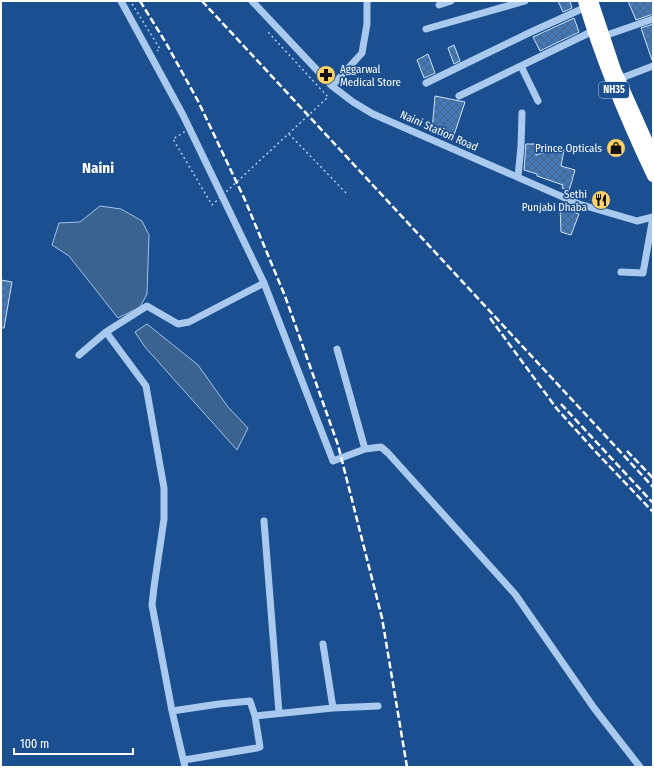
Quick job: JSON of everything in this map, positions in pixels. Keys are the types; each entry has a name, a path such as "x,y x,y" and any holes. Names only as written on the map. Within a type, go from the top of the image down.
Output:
{"highway":[{"name":"NH35","path":"587,3 598,33 615,91 653,176"},
{"name":"NH35","path":"598,33 653,155"}],"street":[{"path":"121,1 190,129 264,283 332,461 365,448 381,447 388,453 515,594 594,708 640,767"},
{"name":"Naini Station Road","path":"252,1 332,86 353,102 373,114 579,204 631,220 637,221 653,217"},
{"path":"332,86 362,53 367,24 367,1"},
{"path":"439,5 451,1"},
{"path":"426,29 525,1"},
{"path":"426,83 587,3"},
{"path":"459,96 521,66 598,33 653,19"},
{"path":"521,66 538,101"},
{"path":"619,79 653,66"},
{"path":"518,177 522,146 522,113"},
{"path":"621,272 644,273 653,217"},
{"path":"79,356 106,332 148,306 178,324 189,322 264,283"},
{"path":"106,332 146,386 164,488 164,519 152,605 172,711 184,764 260,747 255,716 250,701 172,711"},
{"path":"337,349 365,448"},
{"path":"264,521 279,713"},
{"path":"323,644 333,708"},
{"path":"255,716 333,708 378,706"}],"path":[{"path":"130,1 156,43"},
{"path":"190,129 173,139 212,204 328,98 268,32"},
{"path":"289,134 348,195"}],"water":[{"path":"100,206 121,209 142,221 149,235 147,294 140,307 118,318 69,256 52,245 59,223 80,222"},
{"path":"147,324 198,365 228,407 248,428 237,450 145,347 135,332"}],"building":[{"path":"558,1 570,1 572,8 563,12"},
{"path":"628,1 653,1 653,14 636,20"},
{"path":"574,18 579,32 540,51 533,37"},
{"path":"653,24 653,60 652,60 641,28"},
{"path":"454,45 460,61 454,64 448,48"},
{"path":"428,54 435,73 424,78 417,60"},
{"path":"435,96 465,102 453,138 432,131"},
{"path":"526,144 536,144 536,155 550,151 564,150 561,166 575,170 569,191 562,188 563,185 524,170"},
{"path":"560,206 579,214 571,235 561,232"},
{"path":"1,280 12,282 4,328 1,328"}],"railway":[{"path":"140,1 166,43 198,101 245,200 285,296 338,445 382,618 407,767"},
{"path":"202,1 653,487"},
{"path":"490,318 557,409 653,512"},
{"path":"561,404 653,503"},
{"path":"627,451 653,478"}],"place":[{"name":"Aggarwal Medical Store","path":"326,75"},
{"name":"Prince Opticals","path":"616,148"},
{"name":"Sethi Punjabi Dhaba","path":"601,200"}],"district":[{"name":"Naini","path":"98,168"}]}
